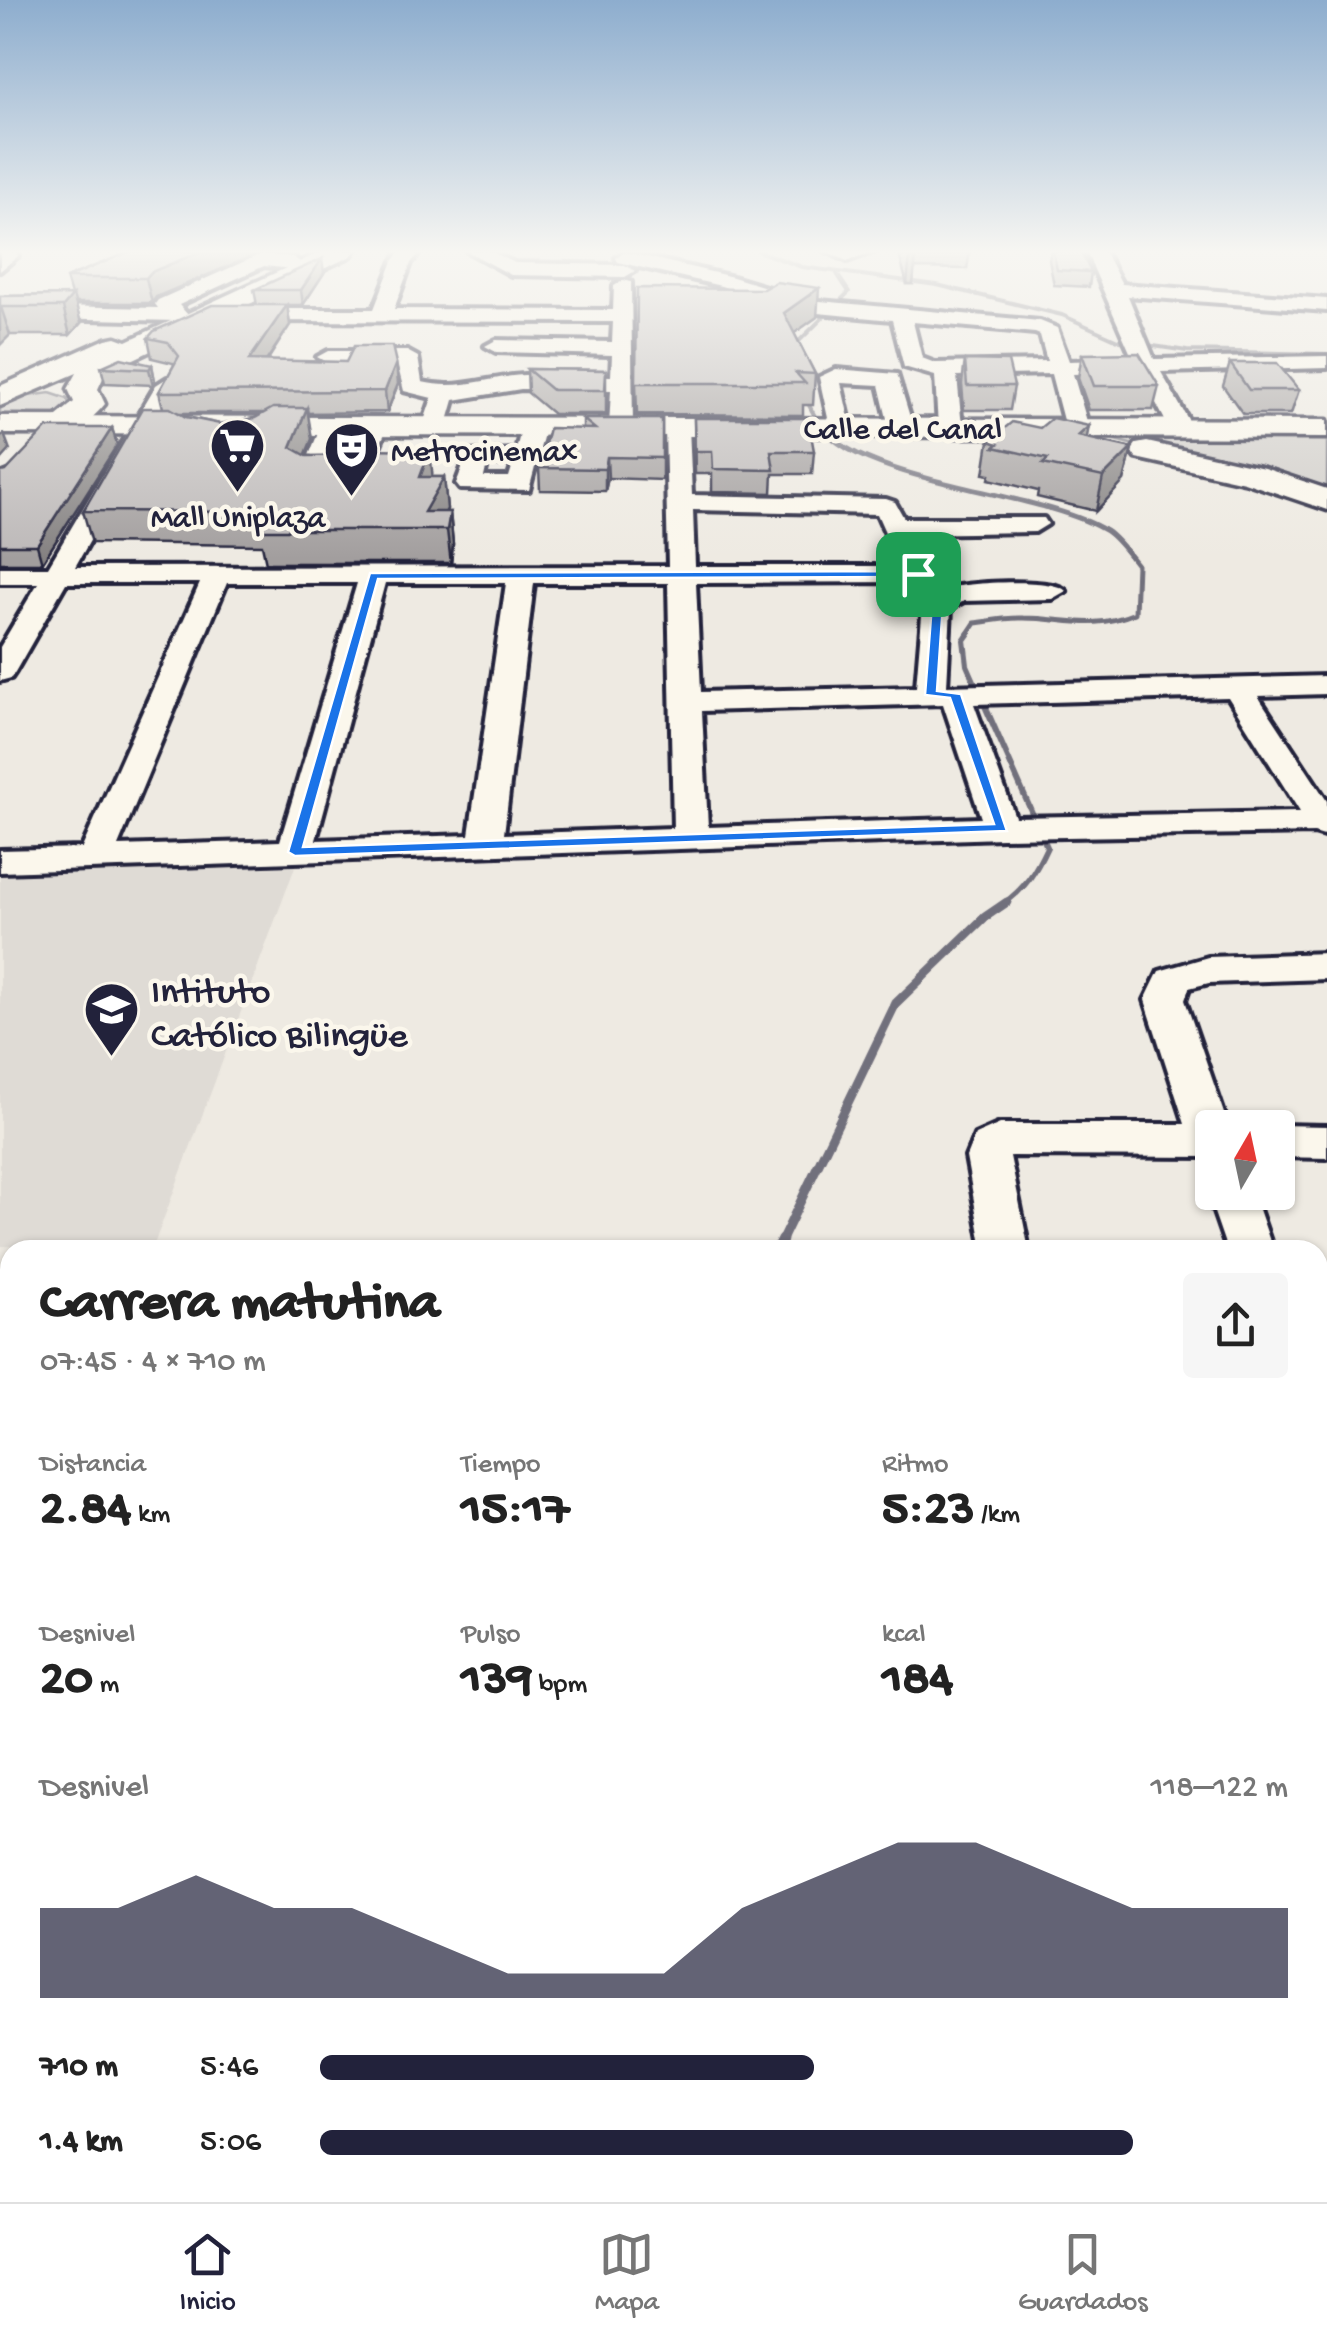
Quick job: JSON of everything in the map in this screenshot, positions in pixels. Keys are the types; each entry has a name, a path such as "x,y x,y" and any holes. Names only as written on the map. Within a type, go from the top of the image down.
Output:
{"main road":[{"path":"7,394 100,354"},
{"path":"89,401 86,381 120,354"},
{"path":"7,394 56,390 146,425"},
{"path":"56,425 89,401"},
{"name":"Calle del Canal","path":"0,425 1327,429"},
{"path":"959,427 1073,439 1169,455 1253,475 1327,500"}],"street":[{"path":"621,426 622,354"},
{"path":"910,354 912,362 946,371 1062,367 1126,354"},
{"path":"1057,354 1077,428"},
{"path":"1141,354 1181,428"},
{"path":"1186,354 1327,362"},
{"path":"328,357 407,357 412,386 444,394 490,390 520,382 621,383"},
{"path":"4,660 58,575 168,381 162,370 107,361"},
{"path":"946,371 959,427"},
{"path":"825,427 830,378 836,376 889,379 901,427"},
{"path":"435,426 444,394"},
{"path":"26,452 56,425"},
{"path":"333,426 312,478 355,478 376,426"},
{"path":"526,457 534,426"},
{"path":"677,427 691,839"},
{"path":"680,502 886,506 918,574 937,604 1010,828"},
{"path":"896,526 1035,524"},
{"path":"0,574 918,574"},
{"path":"94,858 217,575"},
{"path":"295,852 374,576"},
{"path":"484,845 521,576"},
{"path":"937,604 958,593 1052,592"},
{"path":"686,702 1327,685"},
{"path":"1237,687 1326,824"},
{"path":"0,861 1010,828 1326,824"},
{"path":"1202,1110 1165,1000 1173,980 1208,970 1327,966"},
{"path":"1004,1240 988,1157 990,1146 1000,1140 1195,1141"},
{"path":"1295,1141 1327,1142"},
{"path":"1236,1210 1247,1240"}],"shaded area":[{"path":"50,393 68,399 69,408 53,418 0,423 0,400"},
{"path":"1327,434 1327,494 1099,436"},
{"name":"Intituto Católico Bilingüe","path":"295,867 156,1240 0,1240 0,873"}],"building":[{"path":"253,354 249,360 346,362 350,354 394,354 396,363 385,391 159,392 179,356"},
{"path":"636,354 805,354 815,374 796,373 805,383 636,383"},
{"path":"1082,354 1139,354 1159,386 1094,386"},
{"path":"121,358 152,365 149,369 101,367"},
{"path":"965,360 1008,361 1014,386 967,386"},
{"path":"1230,363 1277,363 1299,390 1249,390"},
{"path":"527,369 606,370 605,390 552,390"},
{"path":"143,408 170,408 186,417 220,424 255,418 273,408 307,408 291,447 307,456 359,455 365,449 430,450 420,477 444,477 424,512 450,512 447,530 259,530 268,512 83,511"},
{"path":"694,418 808,418 814,451 771,451 774,470 713,469 712,451 695,451"},
{"path":"1052,418 1089,426 1078,436 1132,448 1103,477 1043,464 1048,459 994,447 998,444 989,441 1012,422 1040,428"},
{"path":"583,419 662,419 662,458 607,457 605,469 539,468 549,428 595,429"},
{"path":"47,428 112,428 37,545 0,545 0,472 6,471"}],"waterway":[{"path":"1316,354 1327,354"},
{"path":"803,394 817,420"},
{"path":"817,420 835,441 866,458 1076,517 1110,534 1137,565 1135,613 1092,622 999,619 975,623 967,635"},
{"path":"969,633 964,640 967,665 1047,847 1029,879 1003,904"},
{"path":"782,1240 896,1003 985,917 1007,902"}],"place":[{"name":"Mall Uniplaza","path":"238,495"},
{"name":"Metrocinemax","path":"352,498"},
{"name":"Intituto Católico Bilingüe","path":"112,1059"}],"route":[{"path":"918,574 937,604 931,695 955,694 1002,828 295,852 374,576 918,574"}]}
